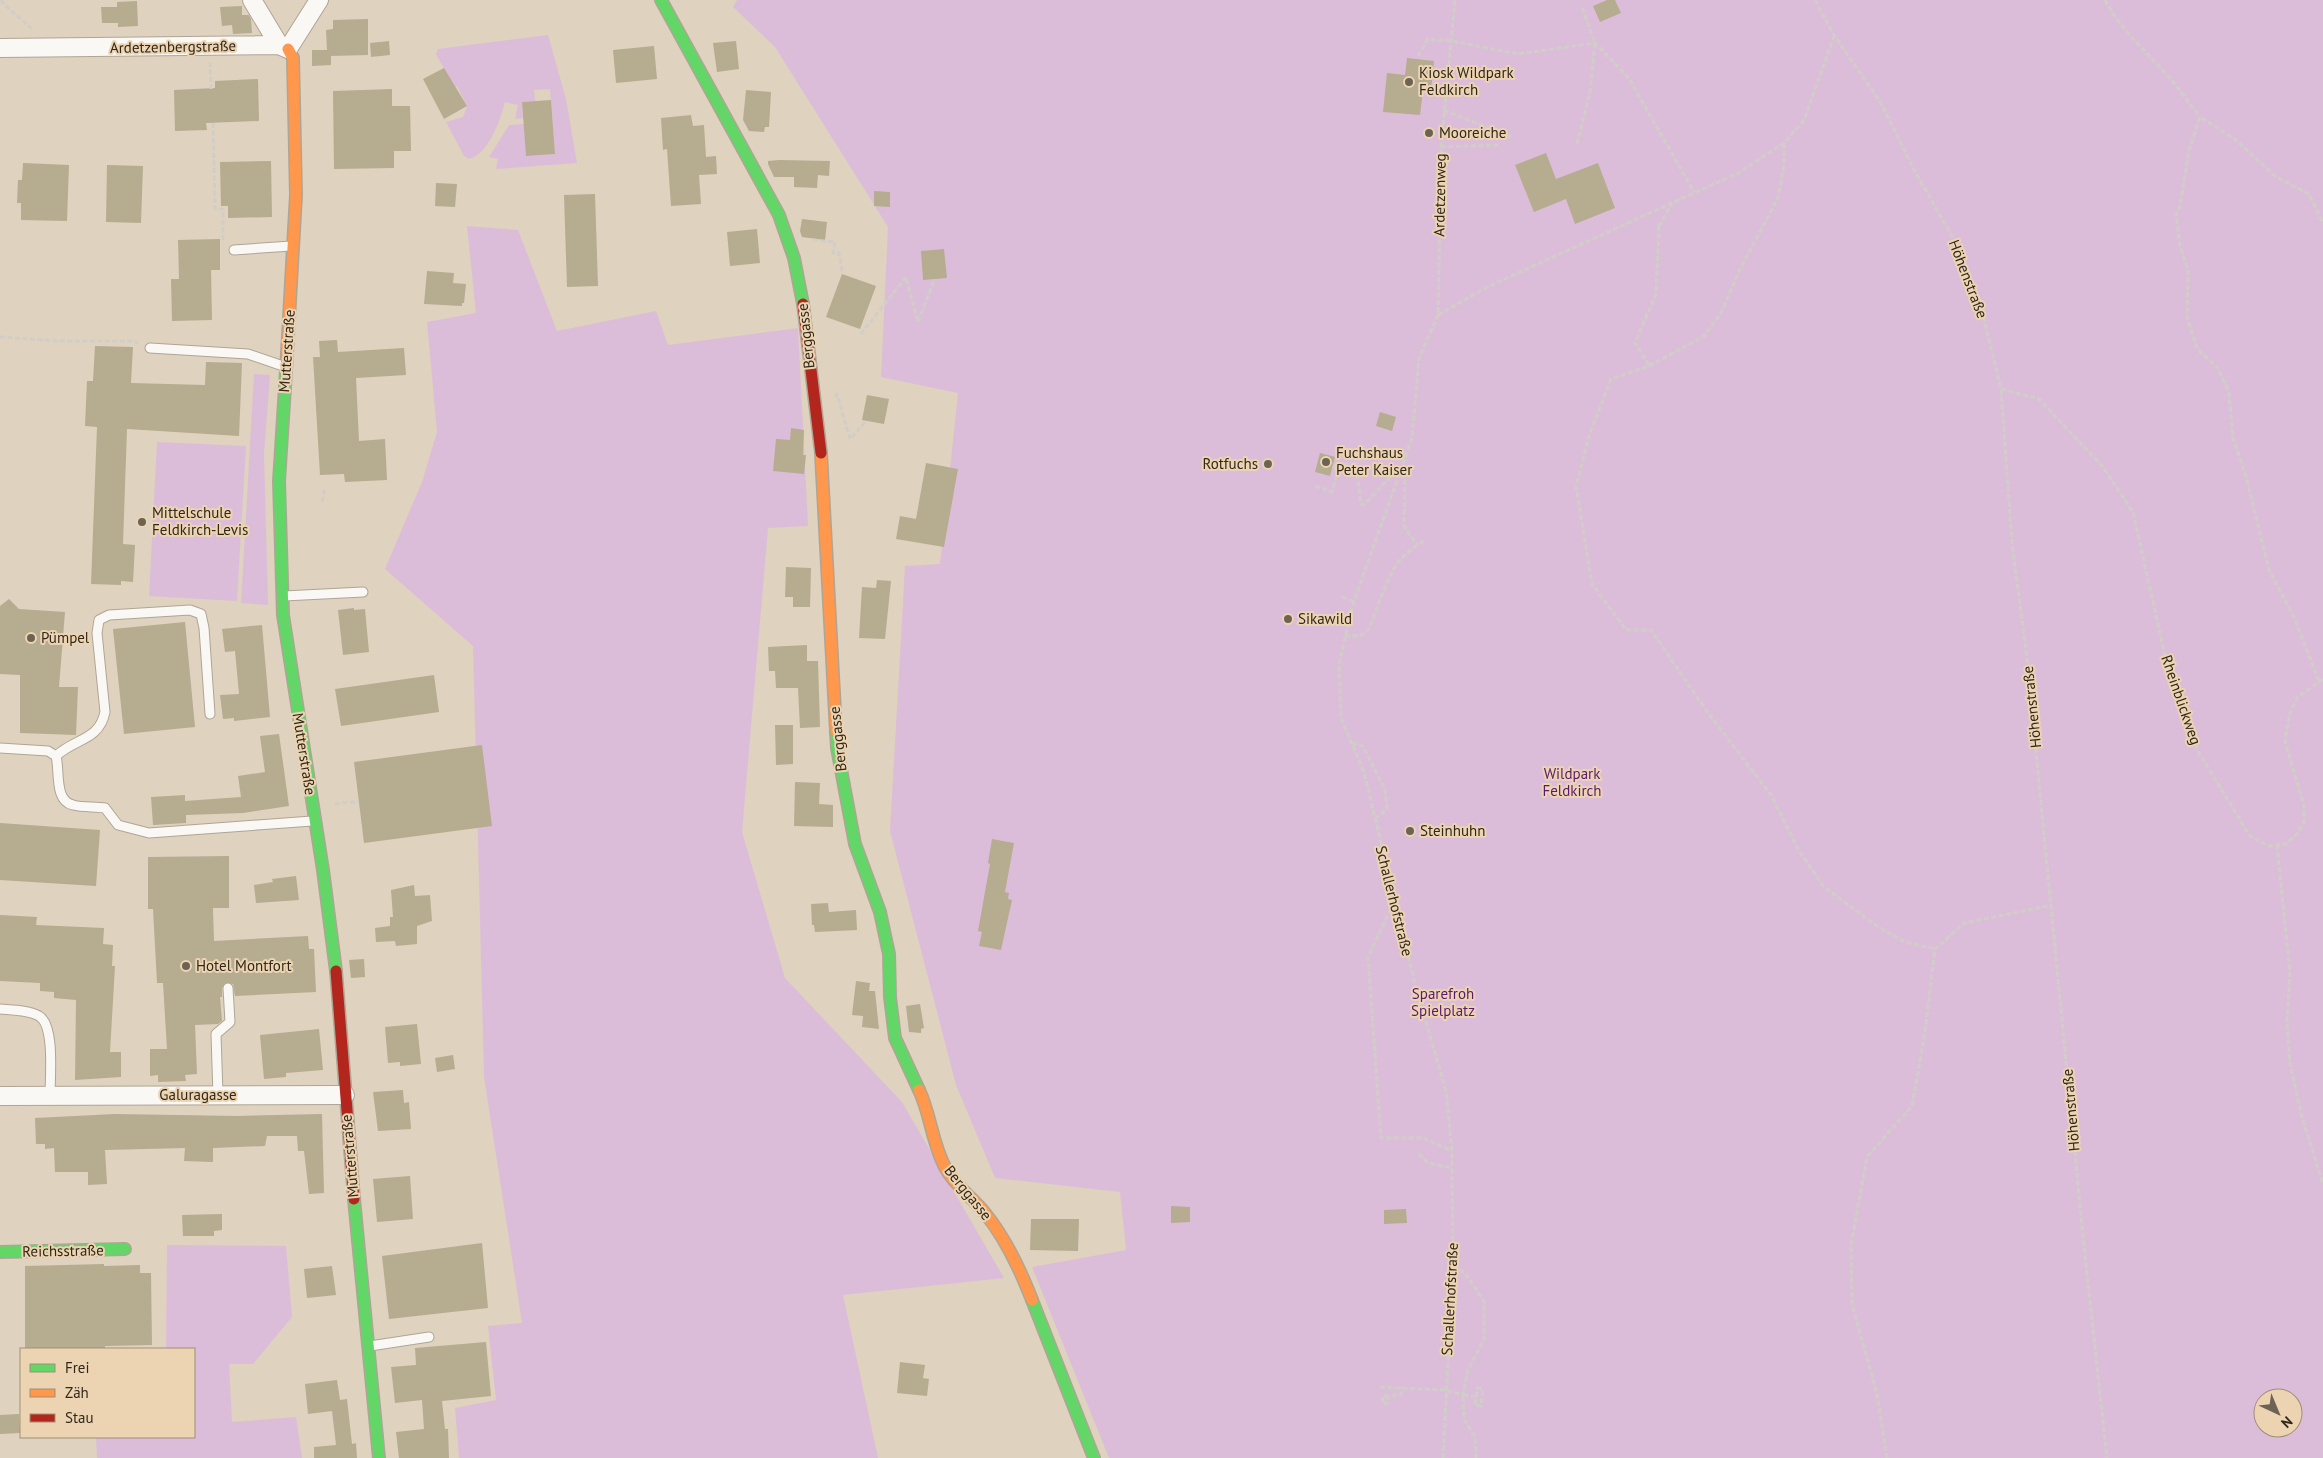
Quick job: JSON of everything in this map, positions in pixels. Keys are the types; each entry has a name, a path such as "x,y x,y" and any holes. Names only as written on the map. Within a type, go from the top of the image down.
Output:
{"street":[{"path":"252,0 284,47 319,0"},
{"name":"Berggasse","path":"661,0 779,215 790,242 798,273 814,415 821,444 837,748 855,844 880,912 889,954 890,997 895,1038 924,1100 932,1140 947,1170 985,1213 1016,1259 1094,1458"},
{"name":"Ardetzenbergstraße","path":"0,48 284,47"},
{"name":"Mutterstraße","path":"284,47 293,58 296,195 279,471 282,596 298,721 315,821 337,982 367,1346 379,1458"},
{"name":"Galuragasse","path":"0,1096 345,1095"},
{"name":"Reichsstraße","path":"0,1252 125,1249"}],"lane":[{"path":"234,250 293,246"},
{"path":"150,348 248,354 286,366"},
{"path":"282,596 363,592"},
{"path":"56,756 72,743 92,735 103,724 105,712 96,633 99,620 109,615 190,610 200,614 204,628 210,714"},
{"path":"0,748 48,751 56,756 59,766 60,794 65,802 74,806 105,808 118,825 126,829 149,832 315,821"},
{"path":"218,1095 216,1034 230,1022 228,988"},
{"path":"0,1009 38,1015 47,1022 49,1033 50,1096"},
{"path":"367,1346 429,1337"}],"path":[{"path":"1,0 31,28 23,29"},
{"name":"Ardetzenweg","path":"1420,358 1438,315 1441,147 1455,0"},
{"name":"Höhenstraße","path":"1815,0 1834,35 1881,103 1913,168 1956,243 1981,306 2001,389 2012,544 2026,649 2083,1237 2107,1458"},
{"path":"2105,0 2136,43 2169,78 2200,117 2236,140 2276,177 2309,194 2323,224"},
{"path":"1582,7 1595,43 1628,77 1694,192"},
{"path":"1438,315 1487,286 1738,173 1784,143 1804,120 1834,35"},
{"path":"1418,56 1428,39 1452,41 1518,54 1595,43"},
{"path":"1577,144 1590,92 1595,43"},
{"path":"209,46 211,89"},
{"path":"1444,110 1513,138"},
{"path":"2200,117 2189,150 2180,207 2176,214 2180,245 2188,271 2186,318 2198,350 2218,368 2229,393 2233,437 2246,477 2269,570 2293,615 2319,681"},
{"path":"213,123 215,208 223,209 223,250 234,250"},
{"path":"1784,143 1784,164 1778,198 1741,267 1721,314 1704,336 1649,366 1611,379 1587,442 1576,486 1592,584 1626,630 1651,630 1706,710 1771,795 1798,849 1823,886 1877,926 1905,942 1935,949"},
{"path":"1441,147 1500,144"},
{"path":"1649,366 1634,344 1656,294 1659,226 1673,202"},
{"path":"812,240 835,242 833,253 839,253 842,271"},
{"path":"861,334 906,277 918,322 934,280"},
{"path":"0,337 58,341 133,341 150,348"},
{"name":"Schallerhofstraße","path":"1420,358 1412,438 1401,474 1354,602 1339,664 1341,718 1364,772 1394,902 1446,1091 1452,1151 1453,1266 1442,1458"},
{"name":"Rheinblickweg","path":"2001,389 2039,399 2103,467 2133,512 2169,674 2199,753 2250,836 2269,846 2278,845"},
{"path":"834,403 837,394 850,439 866,421"},
{"path":"1315,486 1332,492 1338,471 1347,464 1356,464 1360,504 1364,505 1391,476 1401,474 1405,480 1404,526 1417,545"},
{"path":"1333,466 1338,471"},
{"path":"322,502 325,488"},
{"path":"1345,635 1355,637 1366,632 1372,625 1375,612 1399,561 1426,539"},
{"path":"1342,597 1354,602"},
{"path":"2323,679 2298,697 2290,712 2285,741 2304,806 2304,821 2298,833 2286,844 2278,845 2290,973 2287,1022 2290,1063 2301,1114 2323,1184"},
{"path":"1351,743 1363,746 1385,790 1387,808 1374,820"},
{"path":"1394,902 1368,957 1381,1138 1423,1138 1452,1151"},
{"path":"1887,1458 1877,1394 1852,1304 1851,1245 1867,1157 1912,1106 1925,1032 1935,949 1964,923 2052,905"},
{"path":"1419,1154 1432,1164 1452,1168"},
{"path":"1453,1266 1465,1274 1484,1301 1484,1340 1468,1369 1463,1395 1464,1419 1475,1437 1476,1458"},
{"path":"1380,1387 1445,1390 1476,1397"},
{"path":"1388,1395 1401,1395 1402,1387"},
{"path":"1477,1388 1483,1389 1481,1406 1475,1405 1476,1397 1477,1388"}],"green space":[{"name":"Wildpark Feldkirch","path":"737,0 2323,0 2323,1458 1109,1458 1032,1267 1126,1250 1120,1192 995,1178 956,1085 890,831 905,566 940,564 958,393 881,377 888,227 775,47 733,7"},
{"path":"548,35 566,99 577,163 496,169 498,159 489,157 509,125 524,124 526,156 555,154 550,89 534,90 535,101 522,102 523,118 515,119 518,105 505,102 497,127 488,144 476,156 469,159 464,156 446,122 463,117 467,106 457,86 454,87 436,54 438,49"},
{"path":"467,226 518,230 557,331 656,311 668,345 798,328 808,526 768,528 742,832 785,978 902,1102 1004,1278 843,1295 878,1458 459,1458 455,1408 496,1400 488,1326 522,1323 484,1077 473,646 385,569 422,482 437,432 427,322 476,313"},
{"path":"254,374 270,375 264,454 268,605 241,603"},
{"path":"157,442 246,446 237,601 149,596"},
{"path":"167,1245 286,1246 292,1317 253,1364 229,1364 232,1422 296,1417 302,1458 97,1458 96,1438 195,1438 195,1348 166,1348"}],"building":[{"path":"1607,0 1615,0 1621,13 1600,22 1593,6"},
{"path":"137,1 138,26 118,27 118,23 102,23 101,7 117,7 117,2"},
{"path":"242,6 242,15 249,15 251,19 252,33 233,34 232,25 222,26 220,7"},
{"path":"368,19 368,55 331,56 331,65 312,66 312,50 327,50 326,30 333,29 333,20"},
{"path":"389,41 390,55 371,57 370,43"},
{"path":"736,41 739,69 717,72 713,43"},
{"path":"654,46 657,79 616,83 613,50"},
{"name":"Kiosk Wildpark Feldkirch","path":"1407,58 1434,61 1431,90 1423,90 1420,115 1383,112 1387,73 1405,75"},
{"path":"444,68 467,106 444,119 423,79"},
{"path":"258,79 259,121 206,123 207,130 175,131 174,90 215,88 215,81"},
{"path":"392,89 392,106 410,106 411,151 394,151 394,168 334,169 333,91"},
{"path":"746,90 771,92 769,127 765,127 764,132 749,131 743,120"},
{"path":"551,100 555,154 526,156 522,102"},
{"path":"691,115 693,126 704,125 706,157 716,156 717,174 699,175 701,204 671,206 667,149 663,150 661,118"},
{"path":"1546,153 1556,179 1598,163 1615,208 1575,224 1566,199 1534,212 1515,165"},
{"path":"271,161 272,217 228,218 228,206 221,206 220,162"},
{"path":"768,161 830,161 829,176 818,175 817,188 794,187 794,177 774,177"},
{"path":"23,163 69,165 67,221 21,220 21,203 17,203 18,180 22,180"},
{"path":"107,165 143,166 141,223 106,222"},
{"path":"436,183 457,184 455,207 435,206"},
{"path":"874,191 890,192 890,207 874,206"},
{"path":"595,194 598,286 567,287 564,195"},
{"path":"802,219 827,222 825,240 802,237 800,231"},
{"path":"757,229 760,263 730,266 727,232"},
{"path":"220,239 220,270 211,270 212,320 172,321 171,279 179,279 178,240"},
{"path":"944,249 947,278 923,280 921,251"},
{"path":"427,271 454,273 453,283 466,284 462,306 424,304"},
{"path":"842,274 876,286 860,329 826,317"},
{"path":"337,340 338,352 404,348 406,375 356,378 359,441 385,439 387,480 345,482 344,474 320,475 313,357 320,357 319,341"},
{"path":"95,346 133,347 131,383 205,385 206,362 242,363 239,436 127,429 123,544 135,545 133,582 121,581 121,585 91,584 97,427 85,426 87,381 93,381"},
{"path":"867,395 889,399 884,424 862,420"},
{"path":"1380,412 1396,417 1392,431 1376,426"},
{"path":"791,428 804,430 803,455 806,455 804,474 773,471 776,439 790,440"},
{"name":"Fuchshaus Peter Kaiser","path":"1320,453 1335,457 1330,476 1315,472"},
{"path":"926,463 958,469 944,547 896,539 900,516 916,519"},
{"path":"786,567 811,568 810,607 793,607 793,597 785,597"},
{"path":"877,580 891,581 885,639 859,638 862,587 876,588"},
{"path":"9,599 19,609 65,612 59,687 78,687 76,735 20,733 20,675 0,674 0,606"},
{"path":"354,608 354,610 365,609 369,652 343,655 338,610"},
{"path":"185,622 195,727 124,734 113,629"},
{"path":"262,625 270,717 234,721 234,718 223,719 220,695 239,694 235,651 225,652 222,629"},
{"path":"807,645 807,661 818,661 820,727 800,728 798,688 776,688 775,671 769,671 768,647"},
{"path":"434,675 439,712 341,726 335,689"},
{"path":"775,725 793,725 793,764 776,765"},
{"path":"279,734 289,806 243,813 186,815 186,823 153,825 151,797 185,795 185,801 241,797 238,776 265,772 260,736"},
{"path":"482,745 492,826 364,843 354,762"},
{"path":"795,782 820,783 819,804 833,805 833,827 794,826"},
{"path":"0,823 100,830 96,886 0,880"},
{"path":"992,839 1014,843 1005,892 1009,893 1008,899 1012,900 1001,950 979,946 982,932 978,931 990,864 988,863"},
{"path":"229,856 229,908 213,908 214,941 308,936 309,949 314,949 316,992 235,996 233,984 225,983 222,988 222,997 220,997 222,1021 218,1024 195,1025 197,1074 185,1075 186,1081 158,1082 158,1075 150,1076 150,1049 167,1049 163,983 157,983 153,909 148,909 148,857"},
{"path":"296,876 299,900 256,903 254,885 273,882 272,879"},
{"path":"414,885 415,896 430,895 432,921 417,926 417,944 396,946 395,941 376,942 375,928 390,926 390,917 393,917 391,890"},
{"path":"828,903 829,912 856,910 857,930 815,932 814,925 812,925 811,904"},
{"path":"0,915 37,917 36,925 104,928 103,944 113,945 112,966 115,966 110,1052 121,1052 121,1077 75,1080 76,1000 54,998 54,992 40,991 40,983 0,981"},
{"path":"364,959 365,977 351,978 349,960"},
{"path":"856,981 870,983 869,991 875,991 879,1029 862,1027 863,1016 852,1015"},
{"path":"920,1004 924,1028 921,1029 921,1033 909,1032 906,1006"},
{"path":"417,1024 421,1064 400,1066 400,1062 388,1063 385,1027"},
{"path":"319,1029 323,1070 286,1073 286,1077 264,1079 260,1035"},
{"path":"453,1055 455,1069 437,1072 435,1058"},
{"path":"403,1090 404,1103 409,1102 411,1129 378,1131 373,1092"},
{"path":"115,1114 238,1116 322,1114 324,1193 309,1194 304,1151 298,1151 297,1136 267,1136 265,1146 213,1148 213,1162 184,1161 185,1148 105,1150 107,1184 88,1185 88,1172 55,1172 54,1148 45,1149 45,1144 36,1144 35,1118"},
{"path":"410,1176 413,1219 377,1222 373,1179"},
{"path":"1171,1206 1190,1207 1190,1222 1171,1223"},
{"path":"1406,1209 1407,1223 1384,1224 1384,1210"},
{"path":"222,1214 222,1230 214,1231 214,1236 183,1236 182,1215"},
{"path":"1031,1219 1079,1219 1078,1251 1030,1250"},
{"path":"482,1243 488,1308 389,1319 382,1256"},
{"path":"140,1265 140,1273 151,1273 152,1345 105,1346 105,1348 25,1348 25,1266"},
{"path":"332,1266 336,1295 307,1298 304,1269"},
{"path":"486,1342 491,1396 442,1401 445,1429 448,1429 449,1458 399,1458 396,1432 424,1429 422,1400 395,1403 391,1367 416,1365 415,1348"},
{"path":"900,1362 925,1365 923,1378 929,1379 927,1396 897,1393"},
{"path":"337,1380 340,1400 347,1399 352,1444 356,1443 357,1458 314,1458 314,1447 336,1445 332,1411 308,1414 305,1384"},
{"path":"19,1414 20,1433 0,1434 0,1415"}],"traffic: fast":[{"path":"661,0 779,215 794,258 803,304"},
{"path":"286,371 279,481 283,615 323,870 336,971"},
{"path":"836,731 837,748 855,844 880,912 889,954 890,997 895,1038 919,1090"},
{"path":"354,1199 379,1458"},
{"path":"0,1252 125,1249"},
{"path":"1032,1300 1094,1458"}],"traffic: slow":[{"path":"286,371 296,195 293,58 288,49"},
{"path":"821,453 836,731"},
{"path":"919,1090 946,1169 954,1181 985,1213 1000,1233 1032,1300"}],"traffic: jam":[{"path":"803,304 821,453"},
{"path":"336,971 354,1199"}],"place":[{"name":"Kiosk Wildpark Feldkirch","path":"1409,82"},
{"name":"Mooreiche","path":"1429,133"},
{"name":"Fuchshaus Peter Kaiser","path":"1326,462"},
{"name":"Rotfuchs","path":"1268,464"},
{"name":"Mittelschule Feldkirch-Levis","path":"142,522"},
{"name":"Sikawild","path":"1288,619"},
{"name":"Pümpel","path":"31,638"},
{"name":"Steinhuhn","path":"1410,831"},
{"name":"Hotel Montfort","path":"186,966"}],"park label":[{"name":"Sparefroh Spielplatz","path":"1443,1002"}]}
